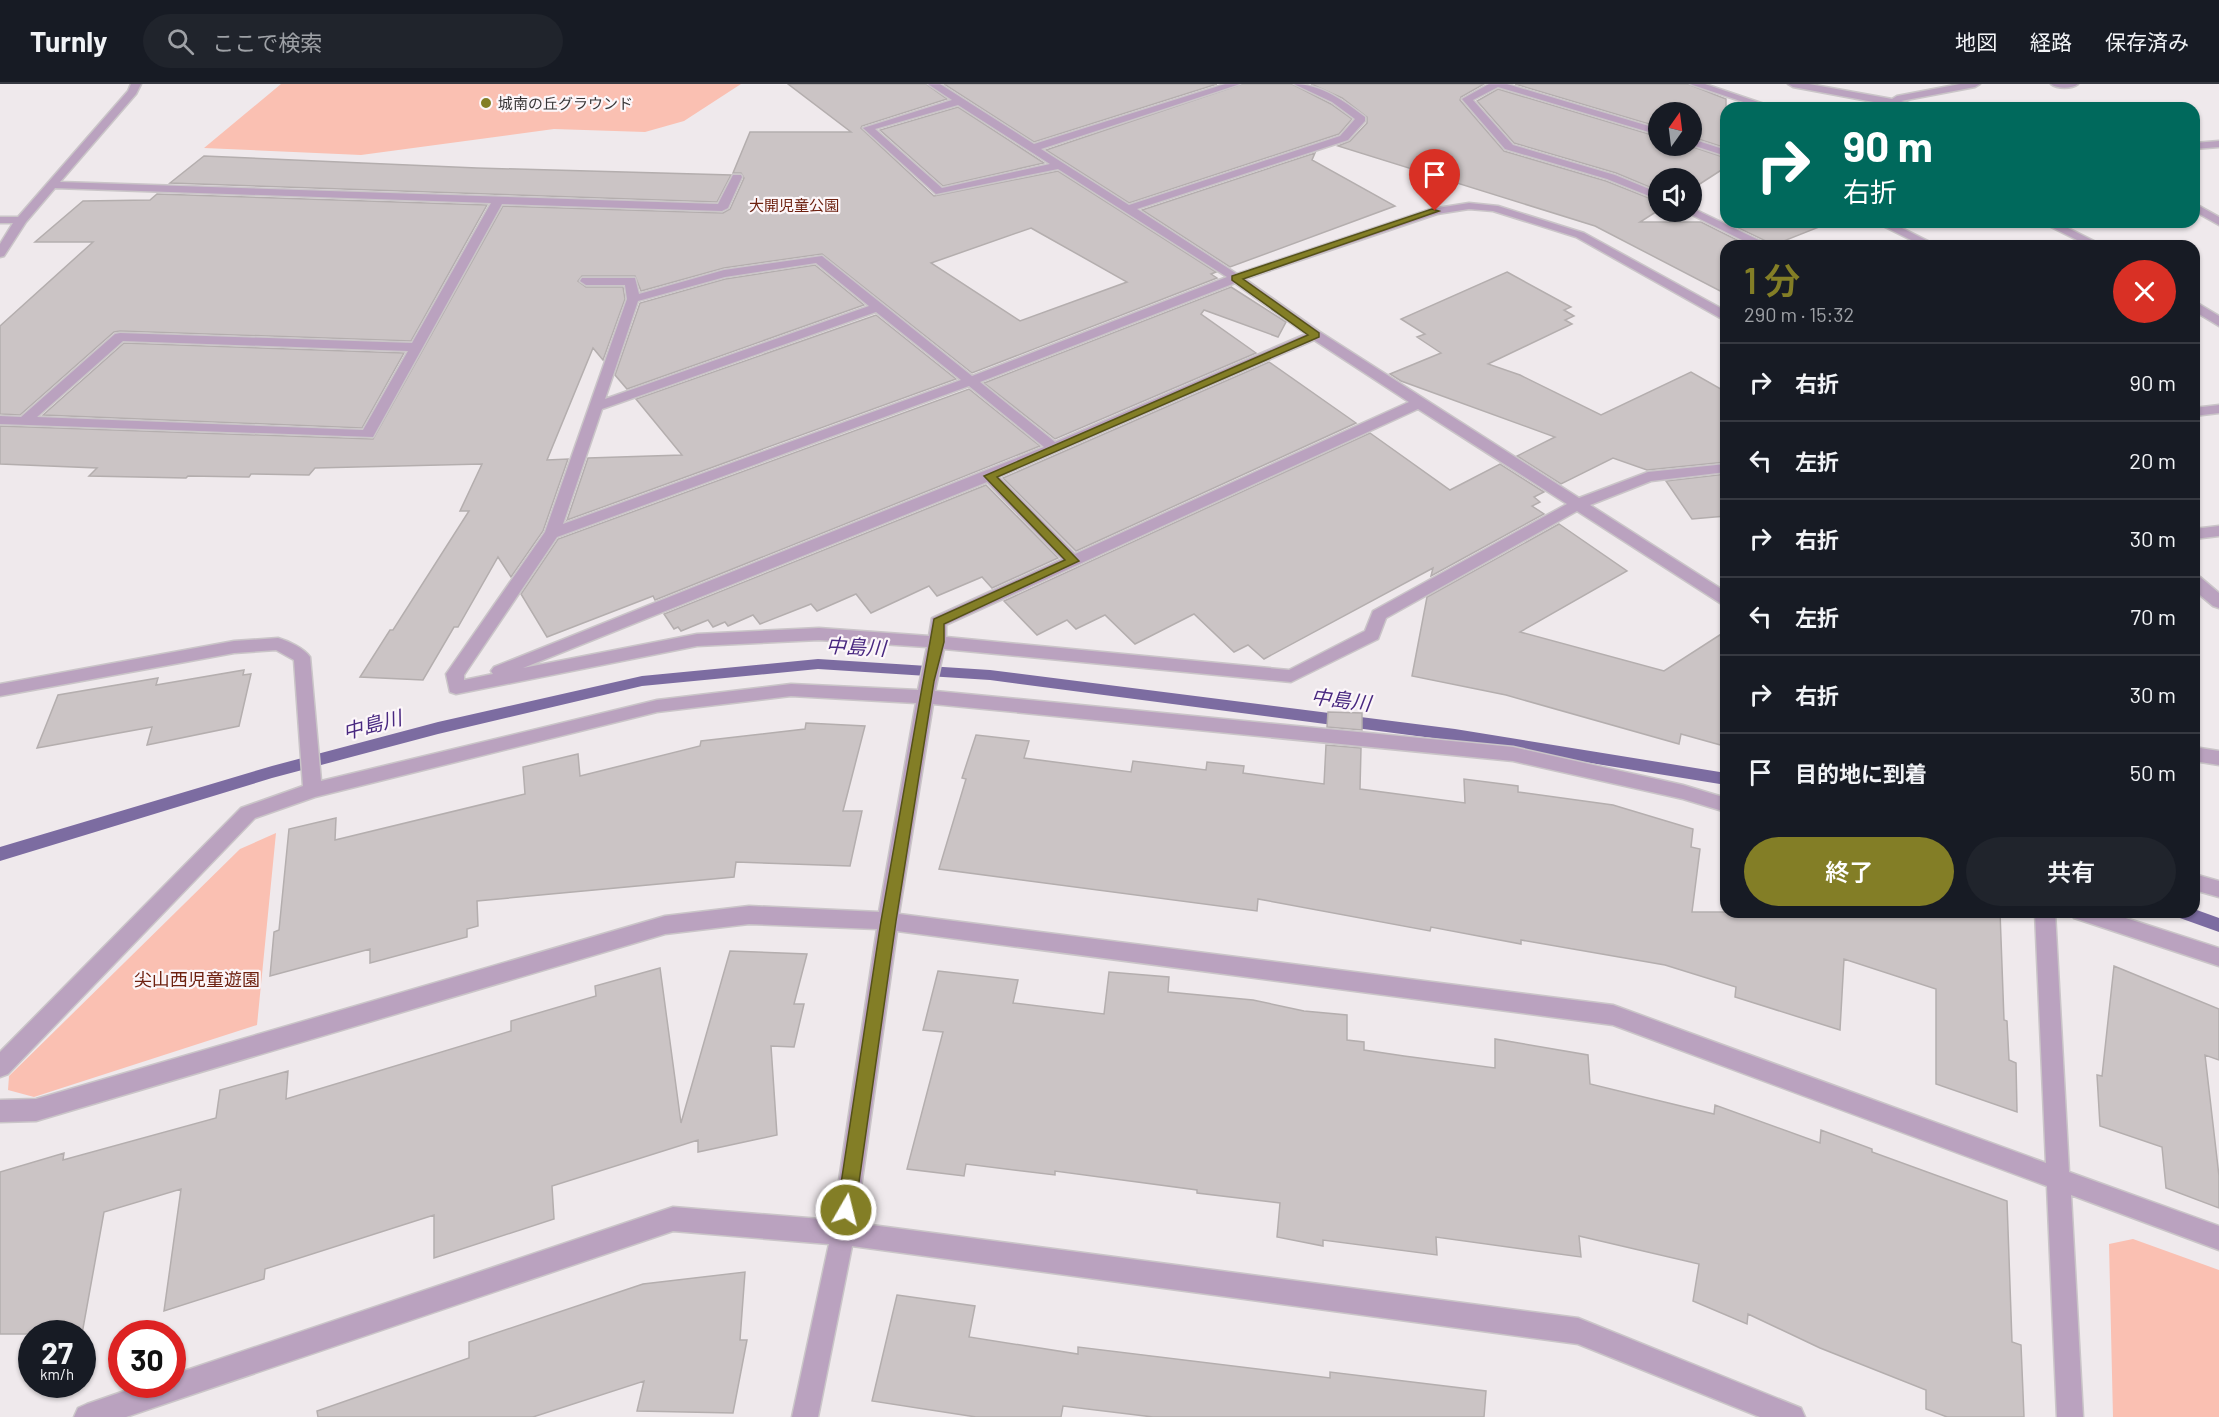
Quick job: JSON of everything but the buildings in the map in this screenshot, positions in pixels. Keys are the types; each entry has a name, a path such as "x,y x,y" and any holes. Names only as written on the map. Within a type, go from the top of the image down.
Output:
{"street":[{"path":"0,253 21,220 133,92 136,84"},
{"path":"934,84 1236,278 1315,335 1419,403 1720,596"},
{"path":"1033,148 1235,84"},
{"path":"1127,209 1344,138 1361,119 1336,100 1299,84"},
{"path":"1648,129 1497,84 1467,99 1509,147 1611,177 1648,192"},
{"path":"1695,84 1753,102"},
{"path":"1793,84 1891,102"},
{"path":"1886,101 1975,84"},
{"path":"2056,84 2073,84"},
{"path":"960,101 868,128 940,192 1059,165"},
{"path":"2200,146 2219,144"},
{"path":"1702,145 1720,151"},
{"path":"52,185 722,208 737,177"},
{"path":"0,420 368,434 499,200"},
{"path":"552,533 971,381 1236,278 1435,211 1469,206 1494,208 1580,235 1720,313"},
{"path":"2200,210 2219,222"},
{"path":"1702,216 1720,225"},
{"path":"0,220 21,220"},
{"path":"1726,228 1751,240"},
{"path":"1894,228 1919,240"},
{"path":"2060,228 2085,240"},
{"path":"633,299 724,274 818,259 1054,448"},
{"path":"456,688 455,674 552,533 598,406 633,299 631,281 586,282"},
{"path":"598,406 878,307"},
{"path":"2200,309 2219,322"},
{"path":"456,688 989,476 1315,335"},
{"path":"24,421 120,336 417,347"},
{"path":"805,1417 843,1233 888,921 927,689 936,649 938,622 1419,403"},
{"path":"2200,411 2219,409"},
{"path":"456,688 697,640 819,634 936,649 1291,676 1372,635 1379,615 1576,505 1648,477 1720,469"},
{"path":"989,476 1073,561"},
{"path":"2200,533 2219,531"},
{"path":"2200,586 2219,602"},
{"path":"0,690 234,647 278,644 302,657 313,790"},
{"path":"0,1067 248,813 313,790 657,706 791,690 927,689 1513,754 1683,792 1720,803"},
{"path":"2200,755 2219,758"},
{"path":"2200,884 2219,889"},
{"path":"0,1111 36,1110 665,925 748,915 888,921 1613,1016 2219,1238"},
{"path":"2045,918 2070,1417"},
{"path":"2100,918 2219,957"},
{"path":"87,1417 673,1219 843,1233 1578,1331 1792,1417"}],"green space":[{"name":"城南の丘グラウンド","path":"281,84 741,84 684,121 645,132 554,129 361,155 204,148"},
{"name":"尖山西児童遊園","path":"276,833 257,1025 34,1097 8,1090 9,1076 240,849"},
{"path":"2133,1239 2219,1270 2219,1417 2113,1417 2109,1244"}],"waterway":[{"name":"中島川","path":"0,854 272,772 438,728 642,681 818,664 990,675 1455,735 1720,778"},
{"name":"中島川","path":"2200,918 2219,925"}],"place":[{"name":"城南の丘グラウンド","path":"486,103"}],"route":[{"path":"846,1210 888,921 927,681 937,642 938,622 1073,561 989,476 1315,335 1236,278 1435,211"}],"park label":[{"name":"大開児童公園","path":"794,205"}]}
